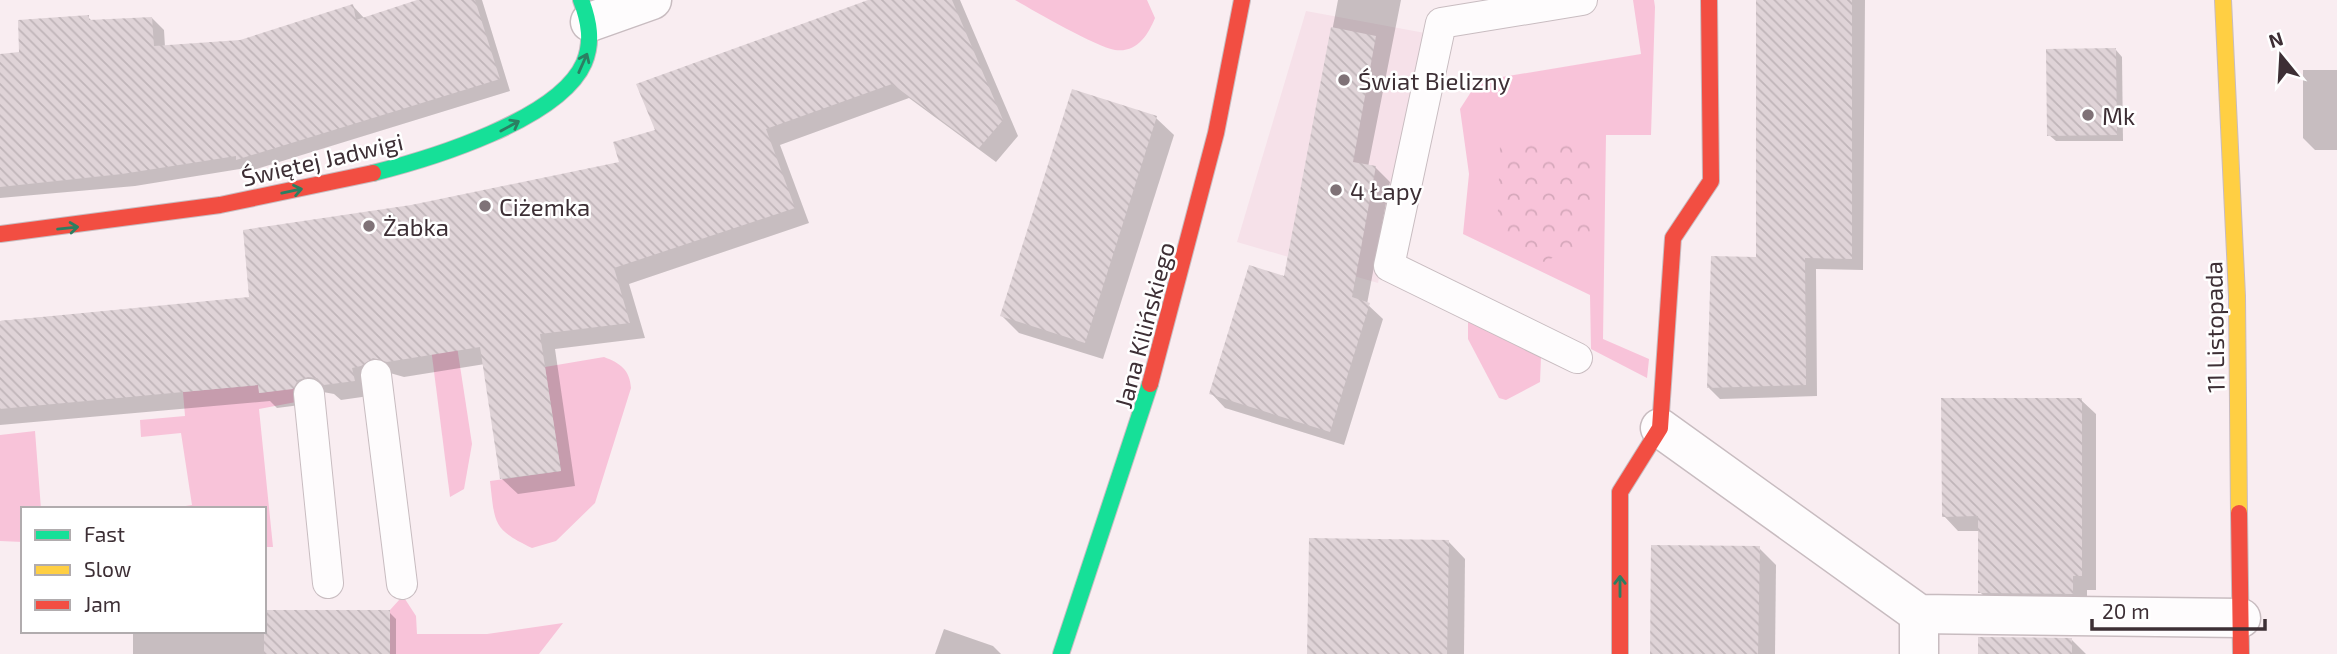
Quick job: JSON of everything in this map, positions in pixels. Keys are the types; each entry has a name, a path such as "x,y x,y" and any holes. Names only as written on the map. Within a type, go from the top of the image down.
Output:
{"street":[{"path":"585,11 652,0"},
{"name":"Jana Kilińskiego","path":"1061,654 1146,408 1182,281 1226,89 1242,0"},
{"path":"1620,654 1620,492 1660,429 1673,238 1711,181 1709,0"},
{"name":"11 Listopada","path":"2224,0 2237,296 2241,636"},
{"name":"Świętej Jadwigi","path":"0,234 116,223 299,190 455,149 508,129 558,96 580,72 590,48 585,11"},
{"path":"1660,429 1919,614 2241,636"},
{"path":"1919,614 1919,654"}],"lane":[{"path":"1577,358 1389,266 1441,23 1582,0"},
{"path":"376,375 402,584"},
{"path":"309,394 328,583"}],"shaded area":[{"path":"1306,11 1425,33 1378,283 1237,242"}],"green space":[{"path":"1015,0 1147,0 1155,18 1141,42 1130,49 1115,50 1080,36"},
{"path":"1633,0 1654,0 1655,7 1651,135 1606,135 1603,339 1649,359 1647,378 1591,349 1590,295 1463,234 1469,174 1460,109 1478,81 1641,54"},
{"path":"1500,145 1594,145 1595,237 1544,262 1497,239"},
{"path":"425,301 450,301 472,444 464,489 450,497"},
{"path":"1468,320 1541,357 1540,382 1506,400 1499,398 1468,339"},
{"path":"604,357 623,368 629,376 631,388 595,503 556,541 532,548 502,530 495,516 490,481 561,471 545,367"},
{"path":"258,385 260,393 295,388 296,402 259,409 273,547 266,547 266,507 179,507 192,505 181,433 141,437 140,420 185,416 183,392"},
{"path":"35,431 41,507 21,507 21,542 0,541 0,435"},
{"path":"400,599 405,599 416,616 417,634 487,634 563,623 539,654 390,654 390,610"}],"building":[{"path":"417,0 475,0 500,79 236,160 236,156 122,174 0,187 0,54 19,52 18,20 89,15 89,20 152,17 154,46 240,40 353,4 356,20"},
{"path":"868,0 952,0 1003,120 979,148 892,84 766,129 795,208 614,268 630,323 540,334 561,471 500,479 480,347 387,362 373,358 352,368 355,381 324,385 317,378 308,377 298,380 293,389 259,393 258,385 0,409 0,321 249,297 243,230 411,205 619,162 613,142 655,130 636,84"},
{"path":"1756,0 1852,0 1852,259 1805,258 1806,385 1707,388 1711,256 1756,257"},
{"path":"1331,27 1376,36 1353,162 1376,166 1352,297 1370,303 1330,432 1209,394 1249,265 1284,276"},
{"path":"2116,48 2117,135 2047,136 2046,49"},
{"path":"1072,89 1157,116 1085,343 1000,316"},
{"path":"1941,398 2082,398 2082,576 2073,576 2073,594 1978,593 1978,516 1942,517"},
{"path":"1309,538 1449,540 1447,654 1307,654"},
{"path":"1651,545 1760,546 1758,654 1650,654"},
{"path":"266,610 390,610 390,654 264,654"},
{"path":"1978,637 2072,638 2072,654 1978,654"}],"traffic: fast":[{"path":"373,173 426,158 490,134 521,119 570,84 587,55 589,32 581,0"},
{"path":"1061,654 1150,384"}],"traffic: slow":[{"path":"2223,0 2237,296 2239,513"}],"traffic: jam":[{"path":"1150,384 1216,133 1242,0"},
{"path":"1620,654 1620,492 1660,428 1673,238 1711,181 1709,0"},
{"path":"0,234 220,205 373,173"},
{"path":"2239,513 2241,654"}],"place":[{"name":"Świat Bielizny","path":"1344,80"},
{"name":"Mk","path":"2088,115"},
{"name":"4 Łapy","path":"1336,190"},
{"name":"Ciżemka","path":"485,206"},
{"name":"Żabka","path":"369,226"}]}
